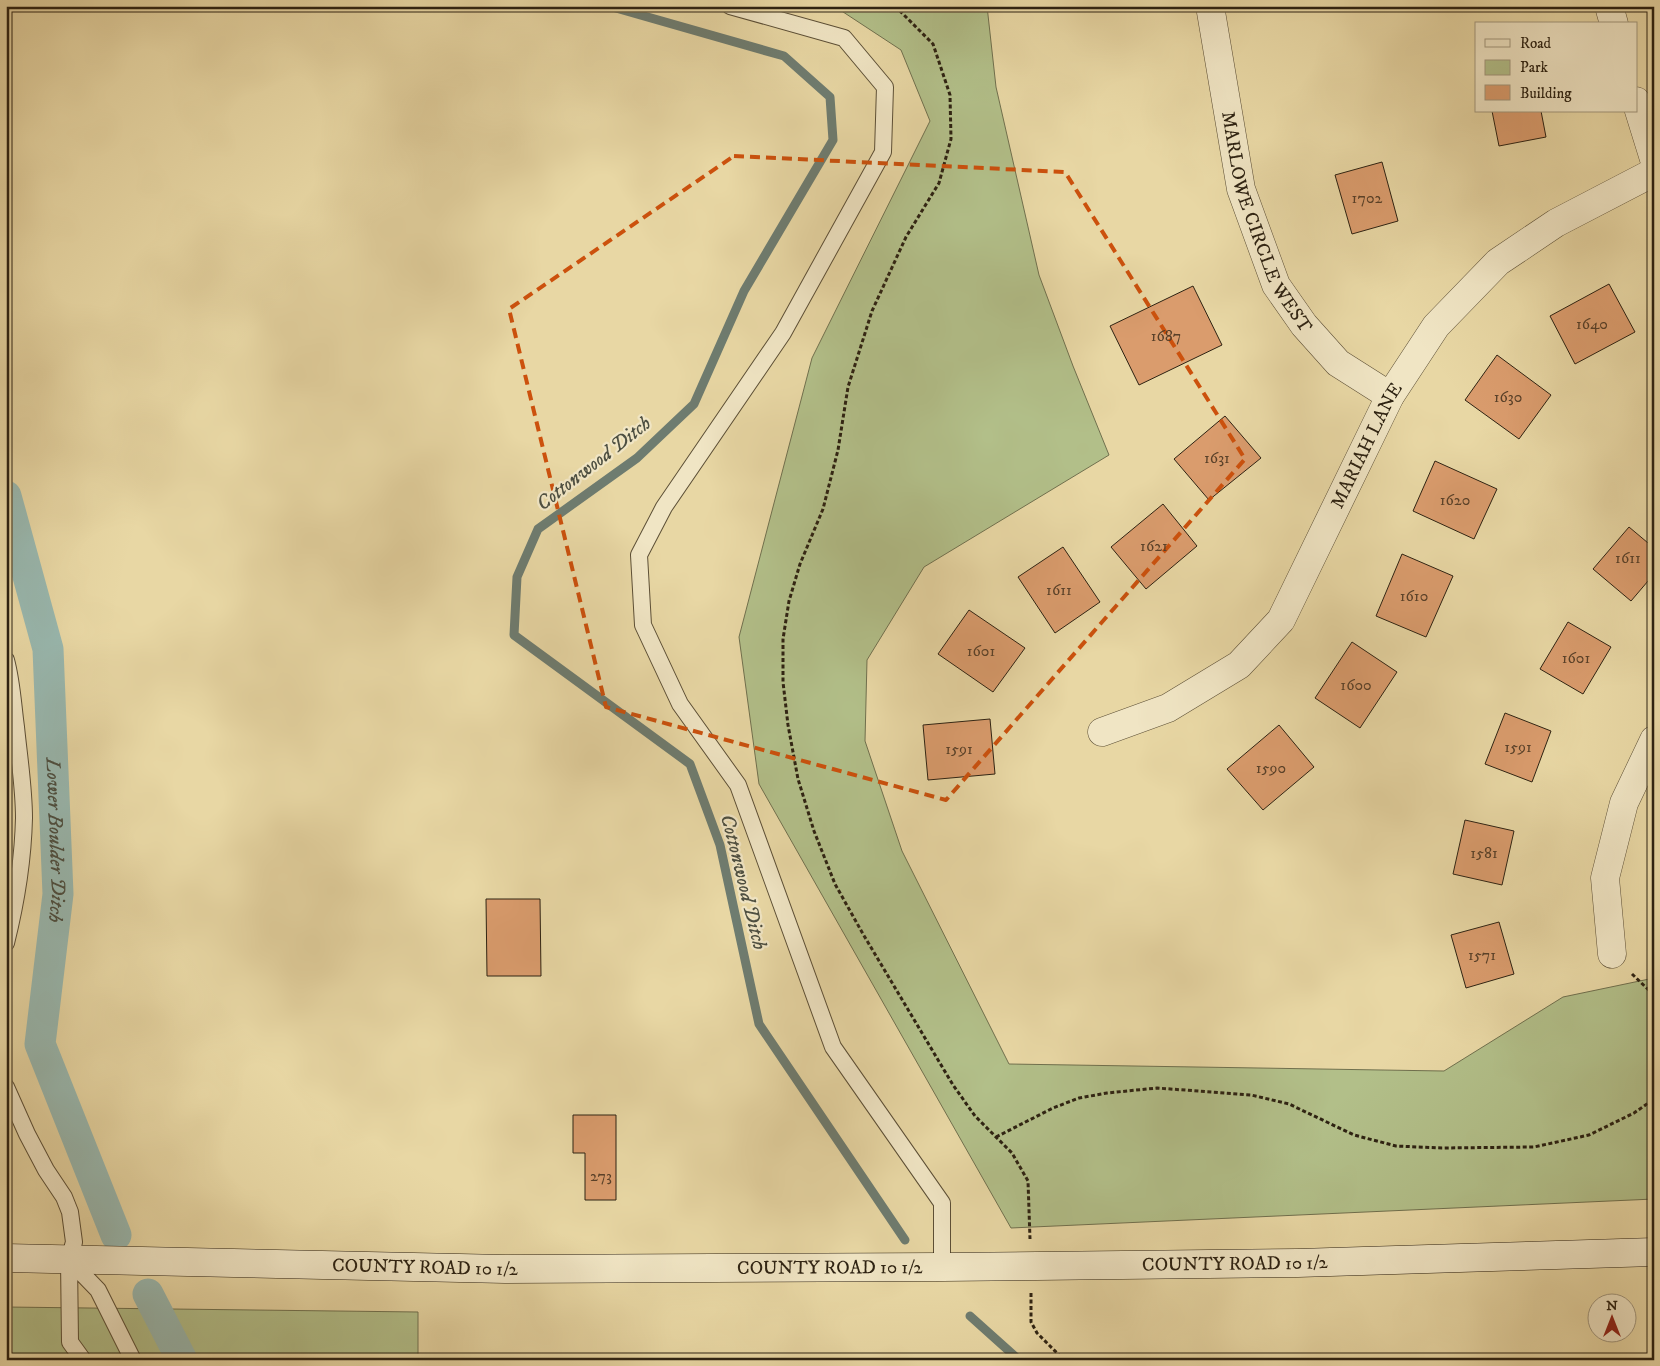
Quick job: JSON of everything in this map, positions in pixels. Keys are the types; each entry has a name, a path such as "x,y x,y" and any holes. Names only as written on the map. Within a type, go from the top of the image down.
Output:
{"street":[{"name":"MARLOWE CIRCLE WEST","path":"1210,6 1241,189 1276,285 1304,325 1338,363 1390,396"},
{"path":"1610,6 1614,22"},
{"path":"1638,107 1654,159"},
{"name":"MARIAH LANE","path":"1102,732 1168,708 1239,665 1281,620 1390,396 1436,326 1498,262 1556,223 1654,172"},
{"path":"1612,954 1605,878 1624,803 1654,740"},
{"name":"COUNTY ROAD 10 1/2","path":"6,1258 505,1269 1298,1263 1654,1252"}],"lane":[{"path":"730,6 844,38 885,87 883,152 783,333 664,507 639,555 643,625 680,704 738,785 833,1046 942,1203 942,1267"},
{"path":"6,660 10,674 24,818 20,866 6,943"},
{"path":"6,1087 27,1134 46,1170 64,1197 70,1212 74,1242 69,1260 70,1342 83,1360"},
{"path":"69,1260 98,1290 133,1360"}],"path":[{"path":"895,6 934,44 950,95 952,139 939,183 906,237 872,311 848,387 838,450 824,509 800,564 789,601 783,639 783,682 788,725 798,779 814,831 835,884 953,1086 975,1116 1012,1153 1028,1182 1030,1239"},
{"path":"996,1137 1053,1108 1079,1098 1157,1088 1242,1094 1289,1104 1354,1135 1396,1146 1442,1148 1534,1147 1589,1135 1634,1113 1654,1099"},
{"path":"1031,1292 1031,1322 1037,1333 1064,1360"}],"highlighted area":[{"path":"734,156 1065,172 1245,459 946,800 606,707 509,309"}],"green space":[{"path":"834,6 987,6 996,87 1039,275 1109,455 924,567 867,660 865,741 902,851 1009,1064 1444,1071 1563,997 1654,978 1654,1199 1011,1228 759,784 739,637 812,358 930,121 901,50"},
{"path":"6,1307 418,1312 418,1360 6,1360"}],"building":[{"path":"1492,112 1541,112 1546,137 1499,146"},
{"path":"1382,162 1398,221 1352,234 1335,175"},
{"path":"1609,284 1635,332 1575,364 1550,316"},
{"path":"1193,286 1222,345 1139,385 1110,326"},
{"path":"1497,355 1551,395 1519,439 1465,400"},
{"path":"1225,416 1261,458 1209,500 1174,459"},
{"path":"1435,461 1497,489 1474,539 1413,511"},
{"path":"1163,504 1197,546 1146,589 1111,547"},
{"path":"1629,527 1654,548 1654,574 1631,601 1593,569"},
{"path":"1063,547 1100,602 1055,633 1018,577"},
{"path":"1402,554 1453,576 1426,637 1376,616"},
{"path":"969,610 1025,648 993,692 938,654"},
{"path":"1568,622 1611,647 1583,694 1540,669"},
{"path":"1352,642 1397,672 1360,728 1315,698"},
{"path":"1505,713 1551,731 1532,782 1485,764"},
{"path":"990,719 995,774 928,780 923,725"},
{"path":"1279,725 1314,767 1263,810 1227,769"},
{"path":"1465,820 1514,831 1502,885 1453,874"},
{"path":"486,899 540,899 541,976 487,976"},
{"path":"1499,922 1514,974 1466,988 1451,935"},
{"path":"573,1115 616,1115 616,1200 585,1200 585,1153 573,1153"}],"waterway":[{"name":"Cottonwood Ditch","path":"609,6 784,56 830,97 833,140 744,291 694,404 637,458 538,529 517,577 514,635 690,764 720,845 759,1024 905,1240"},
{"name":"Lower Boulder Ditch","path":"6,496 48,649 58,894 40,1044 116,1235"},
{"name":"Lower Boulder Ditch","path":"148,1294 182,1360"},
{"name":"Cottonwood Ditch","path":"970,1316 1019,1360"}]}
